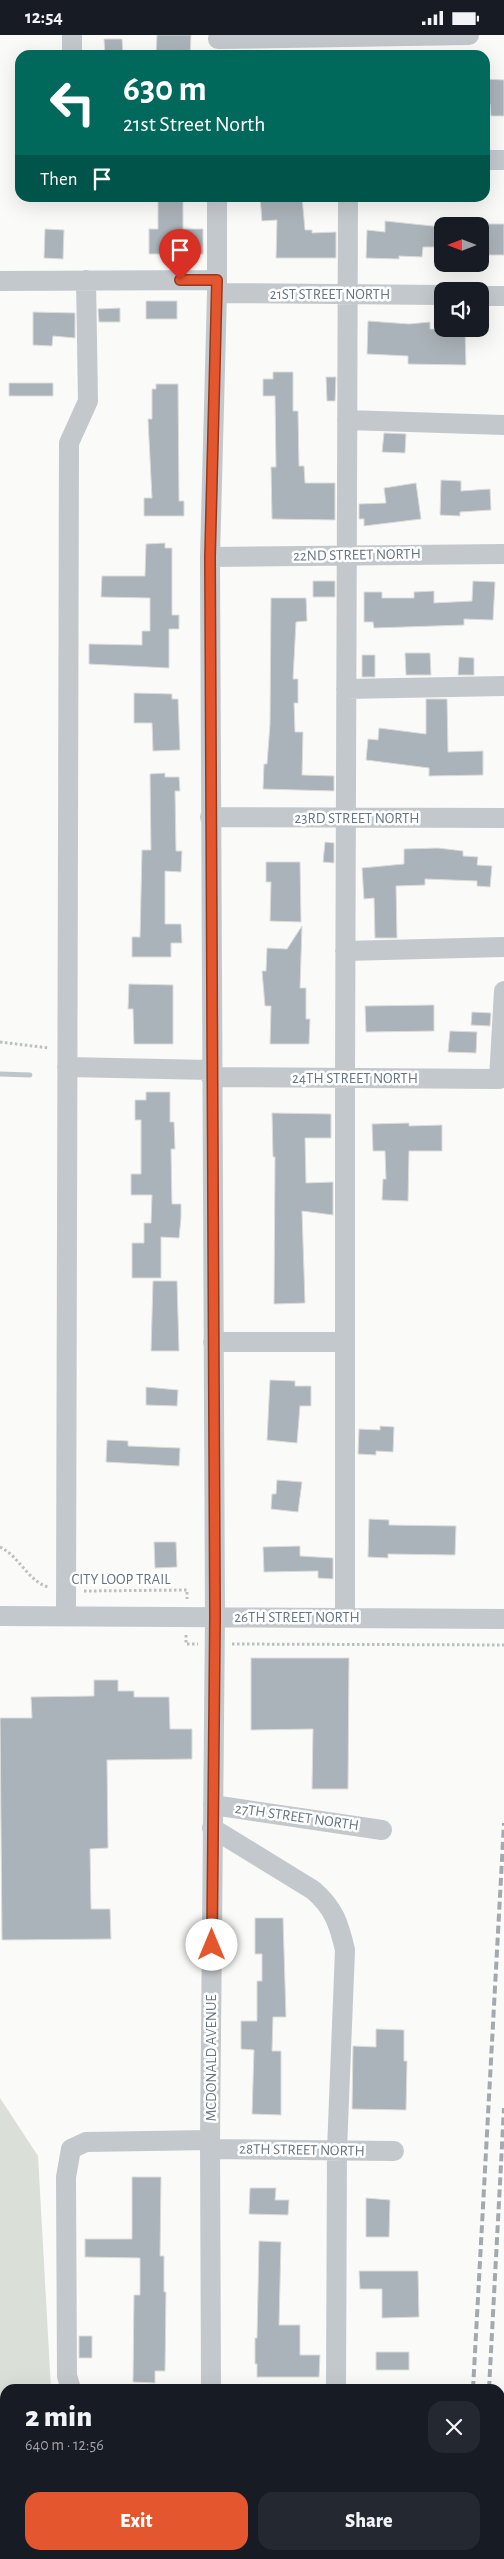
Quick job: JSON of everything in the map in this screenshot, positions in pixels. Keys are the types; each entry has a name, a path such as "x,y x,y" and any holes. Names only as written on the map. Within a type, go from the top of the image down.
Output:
{"street":[{"path":"72,35 72,50"},
{"path":"218,43 348,42 469,35"},
{"path":"490,160 504,160"},
{"name":"MCDONALD AVENUE","path":"212,2384 210,2144 213,1644 215,1616 210,557 217,286 217,202"},
{"path":"345,1617 344,1078 348,202"},
{"path":"66,1616 69,443 88,401 86,280"},
{"name":"21ST STREET NORTH","path":"0,281 86,280 348,293 434,295"},
{"path":"489,295 504,296"},
{"path":"347,420 504,425"},
{"name":"22ND STREET NORTH","path":"210,557 504,554"},
{"path":"346,689 504,686"},
{"name":"23RD STREET NORTH","path":"210,817 504,818"},
{"path":"345,951 504,947"},
{"name":"24TH STREET NORTH","path":"67,1059 211,1074 344,1078 499,1079 504,991"},
{"path":"213,1342 345,1342"},
{"name":"26TH STREET NORTH","path":"0,1616 504,1619"},
{"name":"27TH STREET NORTH","path":"213,1805 382,1829"},
{"path":"212,1828 313,1890 327,1902 340,1926 344,1950 337,2150 336,2384"},
{"name":"28TH STREET NORTH","path":"69,2384 67,2376 66,2177 71,2149 86,2141 394,2151"}],"path":[{"path":"0,1042 67,1059"},
{"name":"CITY LOOP TRAIL","path":"0,1547 7,1550 40,1584 65,1591 187,1590 186,1644 504,1645"}],"shaded area":[{"path":"0,2098 38,2156 51,2384 0,2384"}],"building":[{"path":"157,35 191,35 190,50 156,50"},
{"path":"104,39 122,39 123,50 105,50"},
{"path":"490,79 504,80 504,116 491,116"},
{"path":"158,202 183,202 183,229 203,229 203,254 149,254 149,229 158,229"},
{"path":"260,202 302,202 305,230 312,230 312,233 336,232 336,258 276,258 277,220 262,221"},
{"path":"385,221 434,226 434,247 423,247 422,257 399,256 399,259 366,258 367,230 385,232"},
{"path":"489,224 504,224 504,255 489,255"},
{"path":"45,229 64,230 63,259 44,258"},
{"path":"146,301 177,301 177,319 146,319"},
{"path":"120,308 120,322 99,322 98,309"},
{"path":"33,312 75,313 75,338 53,336 52,346 33,345"},
{"path":"368,321 409,324 430,322 430,329 434,329 434,337 465,337 466,365 408,364 408,356 367,354"},
{"path":"273,372 293,372 293,411 298,411 299,466 304,466 305,483 335,483 335,520 272,519 271,467 276,467 275,396 263,396 263,379 273,379"},
{"path":"326,377 336,377 335,401 327,401"},
{"path":"9,383 53,383 53,396 9,396"},
{"path":"156,384 178,384 179,501 184,501 184,516 144,516 144,498 152,498 148,419 152,419 152,389 156,389"},
{"path":"384,433 406,434 405,453 382,452"},
{"path":"441,480 461,481 461,491 490,489 491,510 460,512 460,516 440,515"},
{"path":"416,483 421,519 364,526 364,519 359,519 359,504 386,503 384,488"},
{"path":"165,543 165,548 172,548 172,615 179,615 179,629 169,629 169,668 89,664 89,644 142,645 142,631 150,631 150,598 101,597 102,576 145,576 146,544"},
{"path":"313,581 335,581 335,597 313,597"},
{"path":"473,581 495,582 493,620 464,619 464,625 374,628 373,622 364,622 364,592 382,592 382,598 414,598 414,592 434,591 434,603 472,601"},
{"path":"271,598 306,598 307,621 296,622 293,679 298,679 298,703 294,703 295,732 303,732 302,775 334,776 334,791 263,789 264,764 267,764 270,724"},
{"path":"405,653 430,653 431,675 406,675"},
{"path":"362,655 375,655 375,677 362,677"},
{"path":"459,657 474,658 474,675 458,675"},
{"path":"134,693 172,694 172,699 178,699 180,750 153,751 152,723 134,723"},
{"path":"426,699 447,699 448,752 483,751 483,775 429,776 429,768 366,760 368,739 378,740 379,728 426,734"},
{"path":"165,773 165,777 179,777 180,791 175,791 176,851 182,851 181,872 165,871 165,924 181,924 182,943 171,943 171,957 132,957 132,937 140,937 142,850 151,850 150,774"},
{"path":"325,842 334,843 334,863 323,862"},
{"path":"438,848 463,851 463,856 478,857 477,865 492,866 490,887 477,886 477,881 425,879 425,885 396,886 397,938 375,938 374,898 364,899 362,868 404,864 404,849"},
{"path":"266,862 300,862 301,922 270,921 271,882 266,882"},
{"path":"302,926 300,988 306,988 306,1019 310,1019 309,1044 270,1044 271,1006 265,1006 262,971 266,971 267,948 287,949"},
{"path":"129,984 173,985 173,1044 134,1044 133,1009 128,1009"},
{"path":"434,1005 434,1031 366,1032 365,1006"},
{"path":"472,1012 491,1013 490,1026 471,1025"},
{"path":"450,1031 477,1032 476,1053 448,1052"},
{"path":"146,1092 170,1092 170,1122 174,1122 175,1149 171,1149 172,1204 181,1204 179,1238 161,1237 161,1278 132,1278 132,1243 144,1243 144,1223 151,1223 152,1195 131,1195 131,1174 141,1174 141,1120 135,1120 135,1100 146,1100"},
{"path":"272,1113 331,1114 331,1138 305,1138 306,1183 333,1182 333,1215 302,1211 305,1303 274,1304 275,1157 273,1157"},
{"path":"409,1123 409,1126 442,1125 442,1151 409,1151 408,1201 382,1200 383,1179 386,1179 385,1151 373,1151 372,1124"},
{"path":"153,1281 177,1281 179,1351 151,1351"},
{"path":"270,1380 295,1381 295,1386 311,1386 311,1406 300,1406 297,1443 267,1440"},
{"path":"146,1387 178,1390 177,1406 146,1405"},
{"path":"380,1426 394,1427 393,1452 376,1451 376,1455 358,1454 359,1429 380,1430"},
{"path":"107,1440 128,1441 128,1446 180,1448 179,1466 106,1462"},
{"path":"277,1480 302,1482 298,1512 271,1509 272,1494 276,1494"},
{"path":"369,1519 389,1520 389,1525 456,1526 455,1555 388,1554 388,1558 368,1557"},
{"path":"154,1542 176,1542 177,1567 155,1568"},
{"path":"300,1546 300,1556 333,1558 333,1579 318,1578 318,1571 264,1572 263,1547"},
{"path":"251,1658 349,1658 348,1789 312,1789 313,1729 251,1730"},
{"path":"94,1680 118,1680 118,1691 134,1691 134,1697 169,1697 170,1729 192,1729 192,1759 107,1760 108,1848 90,1849 91,1909 110,1909 111,1939 2,1940 0,1718 32,1718 31,1697 94,1696"},
{"path":"255,1918 283,1918 286,2017 273,2017 272,2051 281,2051 281,2115 252,2114 254,2050 241,2049 241,2021 257,2021 257,1981 262,1981 262,1954 255,1954"},
{"path":"376,2029 404,2030 404,2061 407,2061 406,2110 352,2109 353,2046 376,2047"},
{"path":"132,2177 161,2177 160,2256 164,2256 164,2292 166,2292 165,2371 155,2371 155,2383 133,2382 134,2295 140,2295 140,2258 85,2257 85,2239 132,2239"},
{"path":"250,2188 276,2188 275,2200 289,2200 288,2215 249,2214"},
{"path":"366,2198 390,2200 389,2237 366,2237"},
{"path":"259,2241 281,2242 279,2325 300,2325 300,2355 320,2355 319,2377 257,2377 255,2338 257,2338"},
{"path":"359,2271 418,2271 419,2317 382,2318 382,2289 360,2289"},
{"path":"79,2336 92,2336 92,2358 79,2358"},
{"path":"376,2352 409,2352 409,2370 376,2370"}],"waterway":[{"path":"0,1074 30,1075"}],"railway":[{"path":"473,2384 504,1823"},
{"path":"489,2384 504,2108"}],"route":[{"path":"180,280 217,280 210,557 215,1616 213,1644 212,1945"}]}
